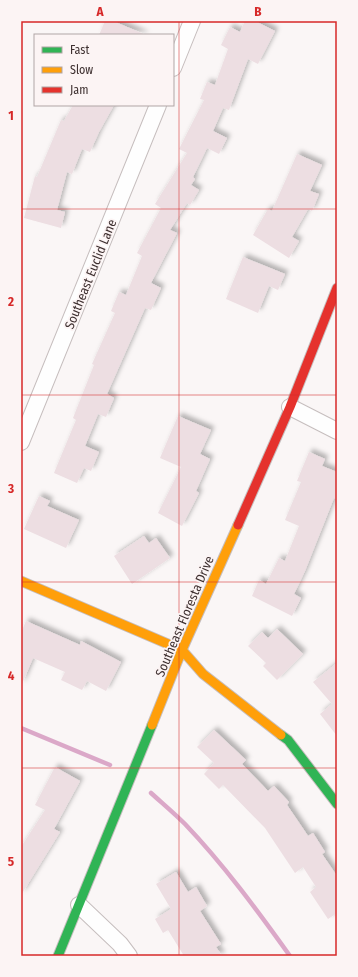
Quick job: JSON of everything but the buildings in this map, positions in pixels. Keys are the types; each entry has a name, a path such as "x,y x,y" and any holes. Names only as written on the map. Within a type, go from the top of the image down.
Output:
{"street":[{"path":"174,66 192,21"},
{"name":"Southeast Euclid Lane","path":"21,442 158,106"},
{"name":"Southeast Floresta Drive","path":"58,956 182,650 290,407 337,288"},
{"path":"290,407 337,431"},
{"path":"21,581 182,650 203,674 288,740 337,804"},
{"path":"79,905 120,944 129,956"}],"waterway":[{"path":"21,728 110,765"},
{"path":"151,793 185,824 213,855 253,905 290,956"}],"traffic: fast":[{"path":"58,956 152,725"},
{"path":"281,735 288,740 337,804"}],"traffic: slow":[{"path":"152,725 182,650 238,525"},
{"path":"21,581 182,650 203,674 281,735"}],"traffic: jam":[{"path":"238,525 290,407 337,288"}]}
